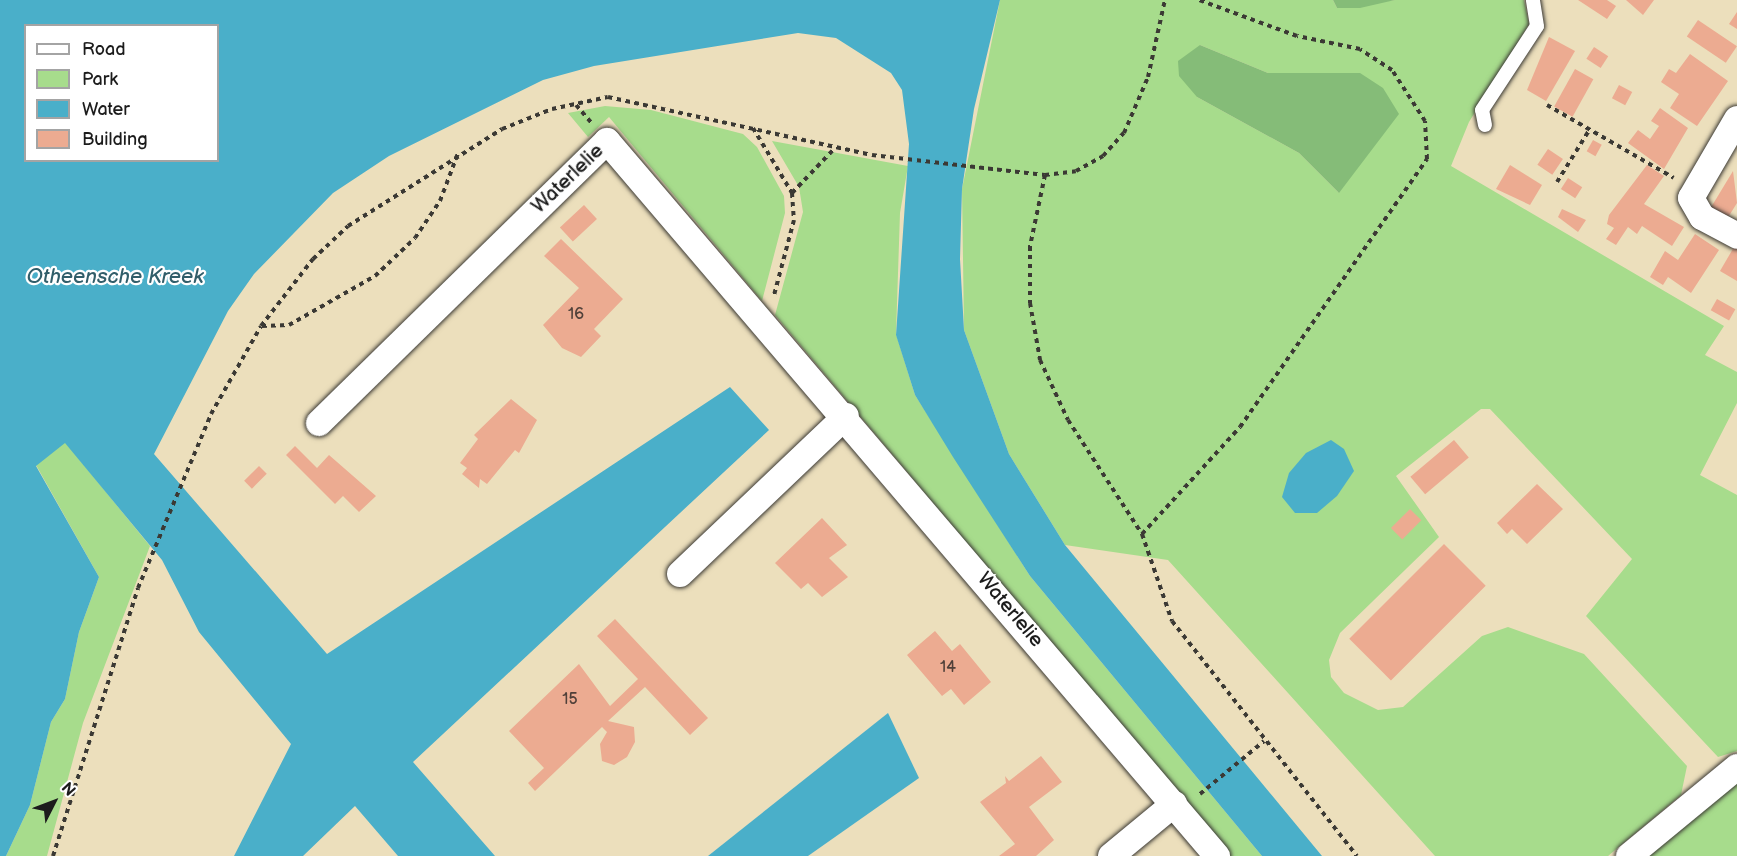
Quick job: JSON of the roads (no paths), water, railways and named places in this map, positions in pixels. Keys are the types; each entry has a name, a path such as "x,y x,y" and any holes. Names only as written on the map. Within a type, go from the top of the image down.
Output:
{"street":[{"path":"1737,119 1694,187 1697,212 1737,236"},
{"name":"Waterlelie","path":"319,423 607,141 767,322 1182,803 1217,856"},
{"path":"680,574 846,416"},
{"path":"1629,856 1737,767"},
{"path":"1111,856 1182,803"}],"lane":[{"path":"1485,125 1482,110 1537,26 1533,0"}],"water":[{"name":"Otheensche Kreek","path":"0,0 1000,0 974,109 962,189 960,259 964,330 1009,454 1065,545 1322,856 1262,856 1030,576 953,457 915,395 896,335 909,144 902,90 891,73 836,38 798,33 594,66 543,80 389,156 333,193 254,274 228,311 154,454 327,654 730,387 769,430 413,762 495,856 398,856 355,806 303,856 234,856 291,744 199,632 162,560 65,443 36,466 99,577 79,632 65,699 51,722 30,805 6,856 0,856"},
{"path":"1331,440 1344,449 1354,471 1337,496 1317,513 1295,513 1282,497 1289,473 1306,453"},
{"path":"888,713 919,778 808,856 708,856"}]}
